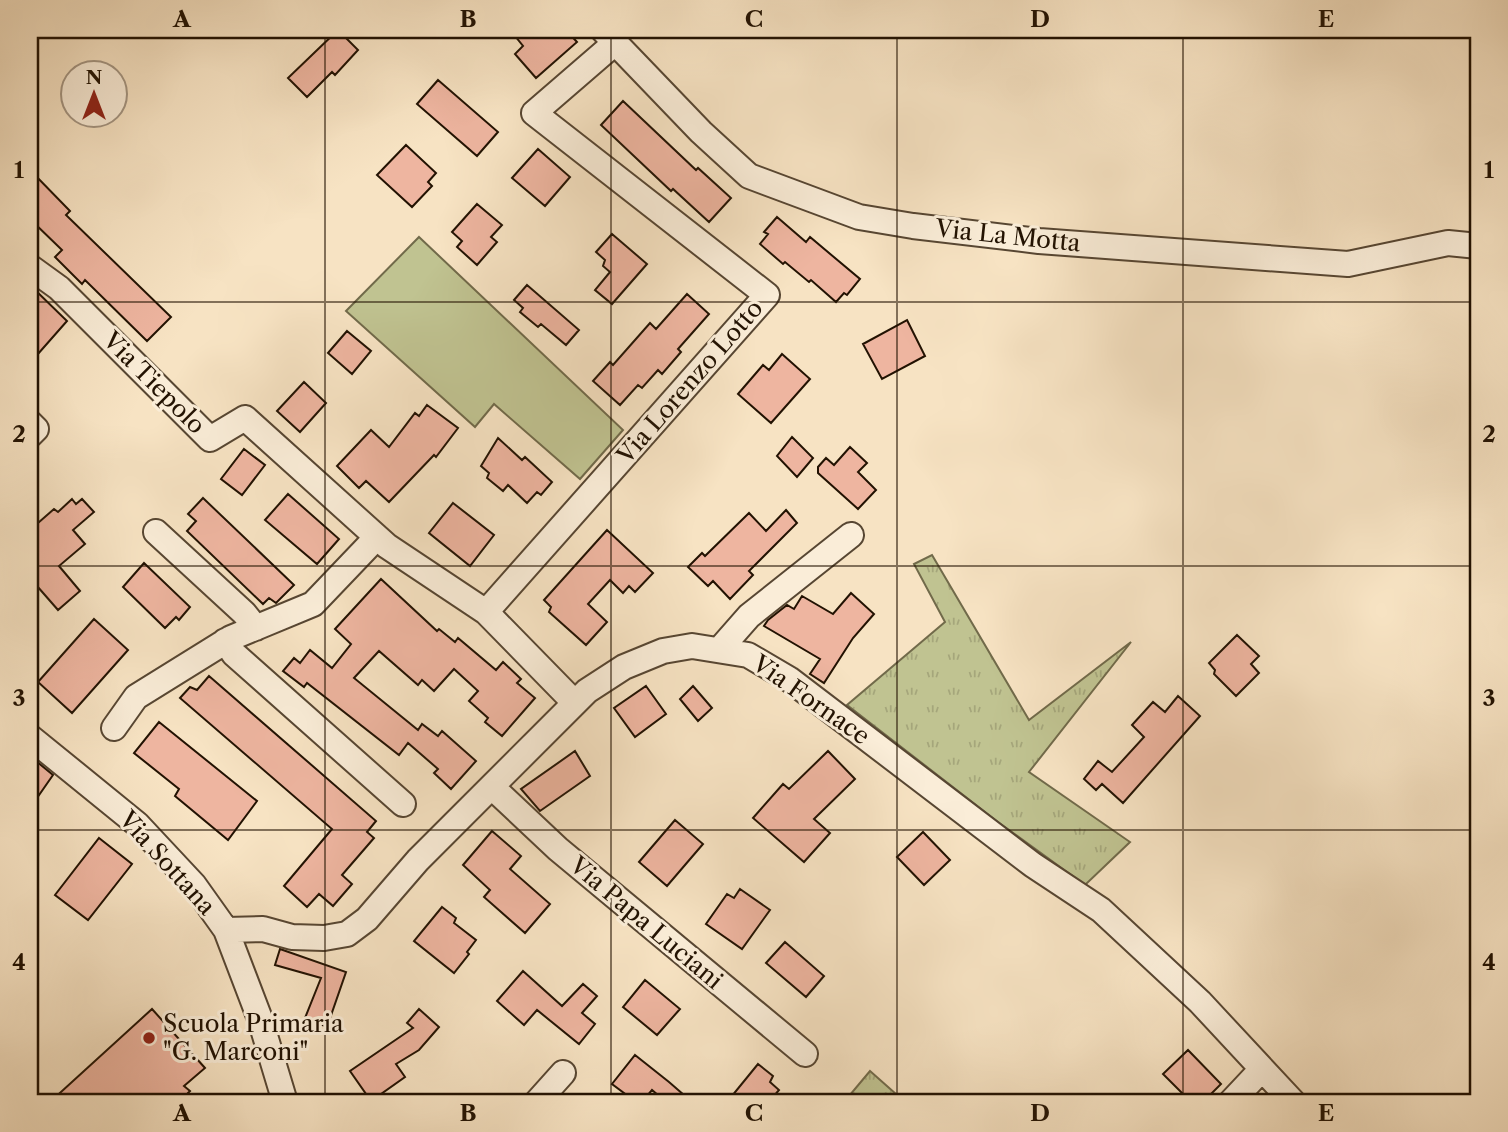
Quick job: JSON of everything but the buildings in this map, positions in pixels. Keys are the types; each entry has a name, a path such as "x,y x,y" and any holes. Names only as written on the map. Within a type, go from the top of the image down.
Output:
{"street":[{"name":"Via La Motta","path":"609,36 701,132 749,176 859,217 1039,241 1348,264 1448,243 1478,246"},
{"name":"Via Lorenzo Lotto","path":"486,612 767,295 534,113 609,36"},
{"name":"Via Tiepolo","path":"30,267 59,288 210,439 245,418 387,546 486,612 575,703"},
{"path":"30,423 36,429 30,435"},
{"path":"156,532 244,613 256,628"},
{"path":"720,649 749,616 851,535"},
{"path":"114,728 136,697 225,641 313,604 377,537"},
{"path":"225,641 234,654 403,804"},
{"name":"Via Fornace","path":"226,930 263,929 292,937 324,938 346,934 367,919 418,860 587,691 624,667 663,651 692,646 720,649 748,655 789,679 1033,865 1101,910 1200,1002 1293,1102"},
{"name":"Via Sottana","path":"30,737 137,824 194,886 226,930 260,1019 285,1102"},
{"name":"Via Papa Luciani","path":"492,787 568,857 805,1054"},
{"path":"1231,1102 1262,1069"},
{"path":"537,1102 563,1073"}],"green space":[{"path":"419,237 623,430 580,479 494,404 475,427 346,311"},
{"path":"932,555 1029,720 1131,642 1029,772 1130,842 1085,885 998,822 847,705 945,622 914,564"},
{"path":"870,1071 905,1102 844,1102"}],"place":[{"name":"Scuola Primaria \"G. Marconi\"","path":"149,1038"}]}
